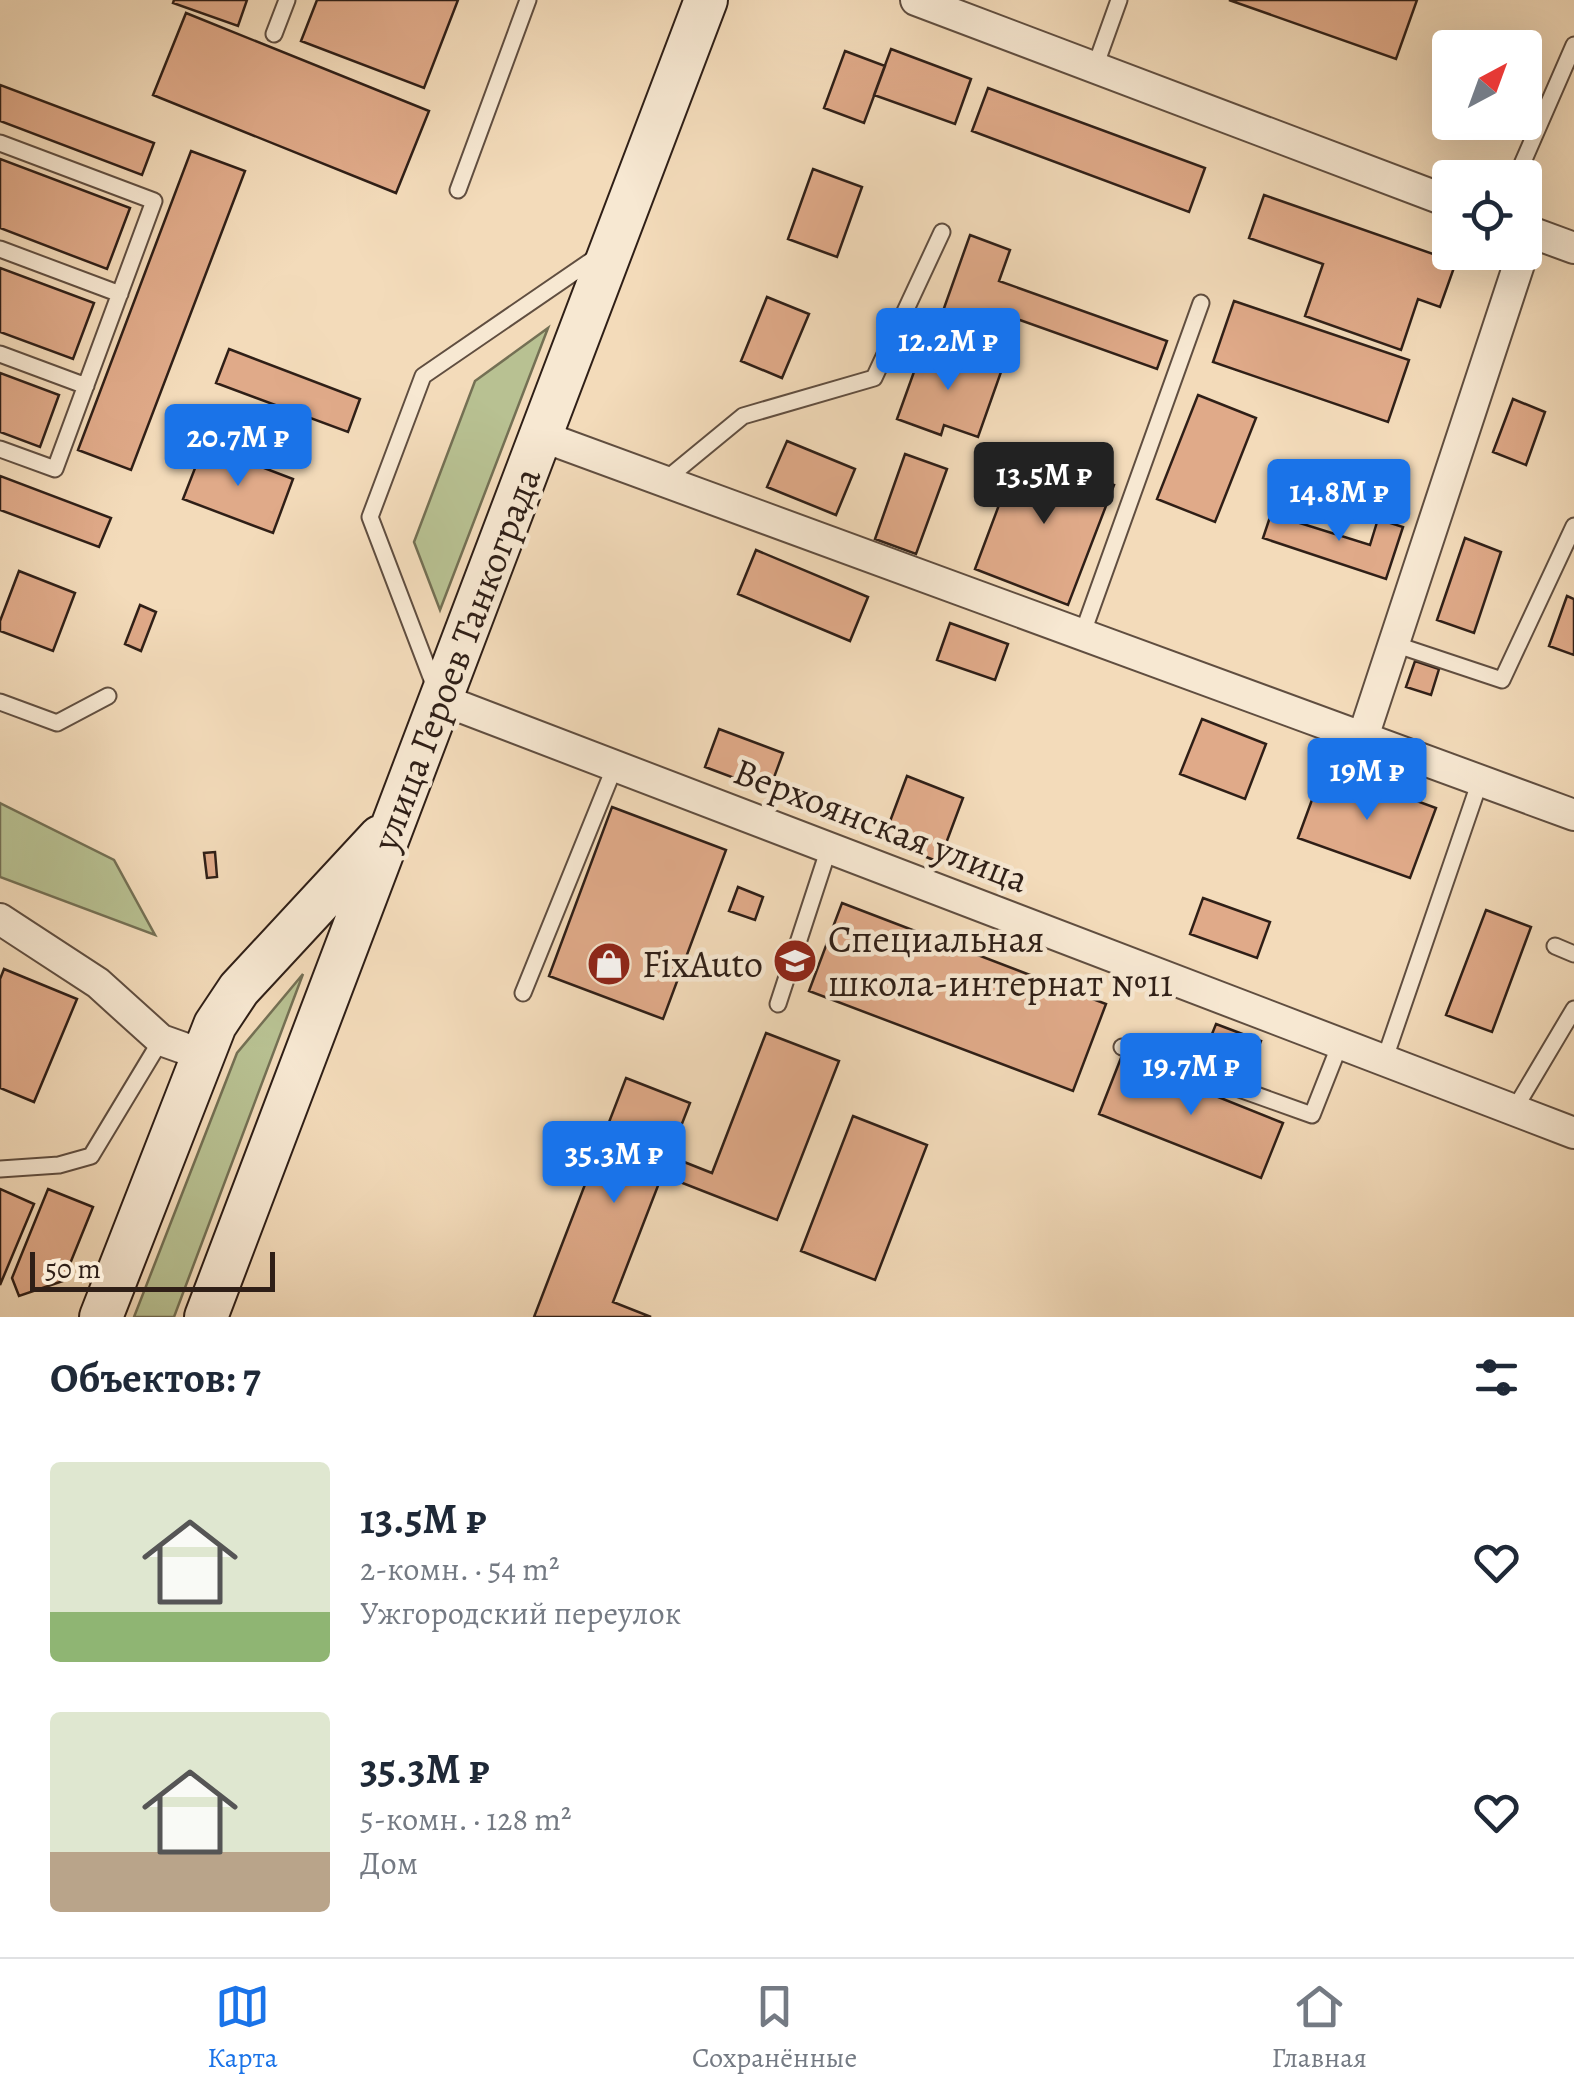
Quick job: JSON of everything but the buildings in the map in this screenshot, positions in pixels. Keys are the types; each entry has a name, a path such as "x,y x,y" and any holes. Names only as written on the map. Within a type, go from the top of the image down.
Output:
{"main road":[{"name":"улица Героев Танкограда","path":"206,1317 706,0"},
{"path":"101,1317 215,1026 238,989 394,822"}],"street":[{"path":"916,0 1432,195"},
{"path":"1542,243 1574,248"},
{"path":"1363,738 1516,270"},
{"path":"541,436 1574,815"},
{"name":"Верхоянская улица","path":"440,699 1574,1133"},
{"path":"0,919 98,983 161,1040 203,1056"}],"lane":[{"path":"274,34 287,0"},
{"path":"458,190 528,0"},
{"path":"1094,67 1119,0"},
{"path":"1524,160 1574,45"},
{"path":"0,142 154,201 55,469 0,448"},
{"path":"664,482 743,416 874,378 942,232"},
{"path":"440,699 370,517 423,376 613,246"},
{"path":"0,249 120,294"},
{"path":"1082,635 1201,303"},
{"path":"0,354 86,386"},
{"path":"1394,644 1502,680 1574,526"},
{"path":"0,702 58,723 108,696"},
{"path":"524,993 615,766"},
{"path":"1384,1060 1480,781"},
{"path":"778,1004 830,848"},
{"path":"1555,946 1574,954"},
{"path":"1514,1110 1574,1009"},
{"path":"0,1168 59,1165 91,1156 161,1040"},
{"path":"1122,1047 1312,1115 1340,1044"}],"green space":[{"path":"548,328 440,610 414,542 475,381"},
{"path":"0,803 114,860 155,935 0,877"},
{"path":"303,974 174,1317 134,1317 237,1053"}],"place":[{"name":"Специальная школа-интернат №11","path":"795,961"},
{"name":"FixAuto","path":"609,964"}]}
